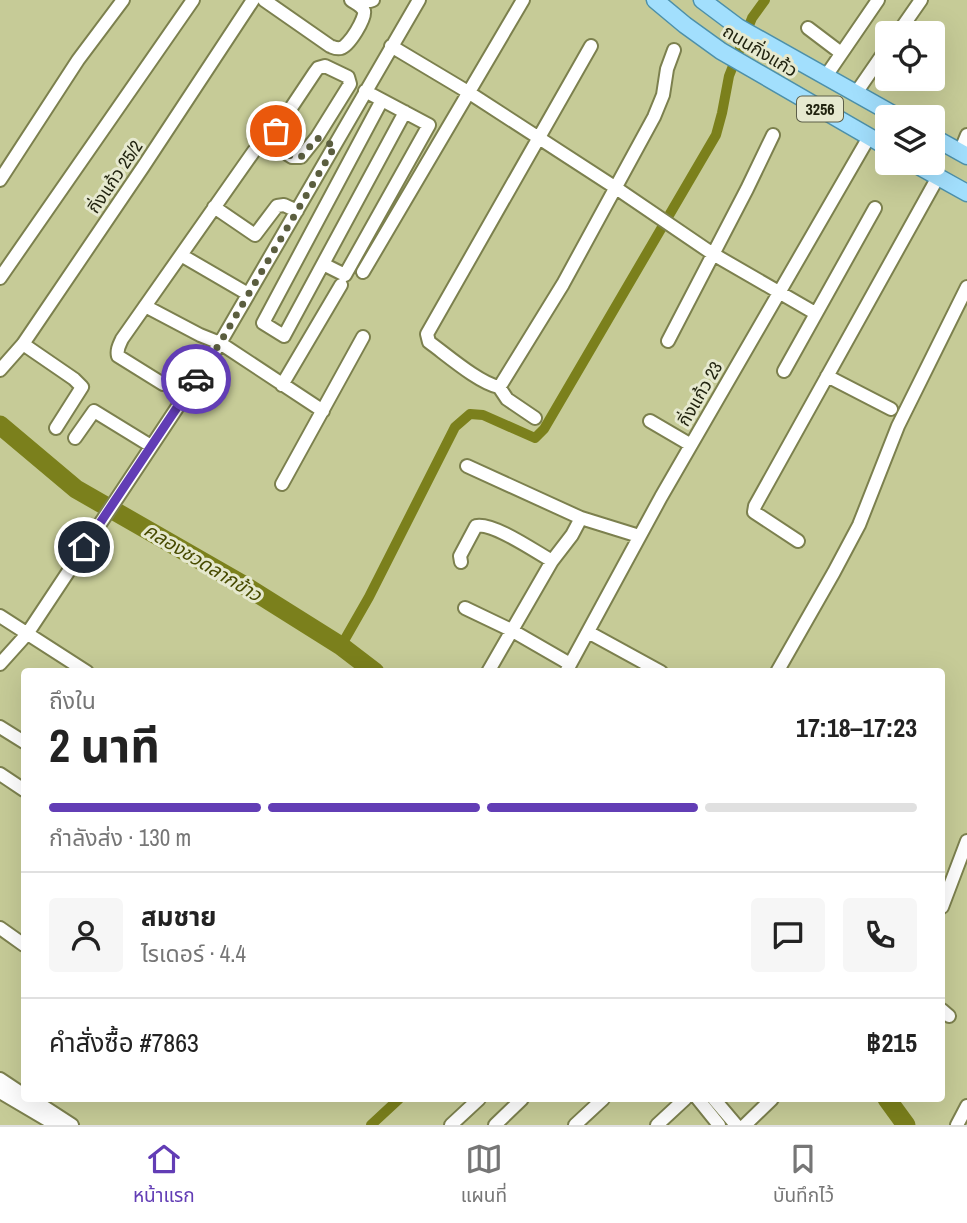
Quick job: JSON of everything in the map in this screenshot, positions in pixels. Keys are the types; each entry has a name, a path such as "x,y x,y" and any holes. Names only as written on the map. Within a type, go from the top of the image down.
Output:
{"main road":[{"name":"ถนนกิ่งแก้ว","path":"655,0 721,51 875,140"},
{"name":"ถนนกิ่งแก้ว","path":"702,0 738,27 877,105"},
{"path":"945,144 964,154"},
{"path":"935,175 967,193"}],"street":[{"path":"0,180 78,61 123,0"},
{"path":"0,278 194,0"},
{"name":"กิ่งแก้ว 25/2","path":"0,370 23,344 253,0"},
{"path":"264,0 337,49 349,43 364,17 363,10 351,0"},
{"path":"367,0 373,0"},
{"path":"0,664 27,634 220,343 419,0"},
{"path":"363,272 523,0"},
{"path":"825,76 878,0"},
{"path":"906,21 921,0"},
{"path":"808,28 841,53"},
{"path":"391,46 468,92 713,254 815,313"},
{"path":"536,418 507,399 499,387 482,380 429,342 427,334 591,46"},
{"path":"499,387 562,284 654,117 663,95 667,69 674,50"},
{"path":"856,93 875,65"},
{"path":"325,66 348,77 350,84 317,138 298,159 272,144 271,138 318,68 325,66"},
{"path":"323,264 345,275 429,125 365,91"},
{"path":"382,100 263,323 284,336 405,112"},
{"path":"668,341 773,135"},
{"path":"964,154 967,135"},
{"name":"กิ่งแก้ว 23","path":"568,668 691,444 869,137"},
{"path":"317,138 335,146"},
{"path":"163,384 118,356 122,339 254,151"},
{"path":"798,541 761,518 754,509 938,177"},
{"path":"214,207 255,235 277,206 284,205 297,211"},
{"path":"784,371 875,208"},
{"path":"181,255 248,294"},
{"path":"282,385 341,285"},
{"path":"779,668 859,525 898,426 967,287"},
{"path":"145,306 220,343 323,411"},
{"path":"282,484 363,337"},
{"path":"23,344 82,387 56,428"},
{"path":"827,376 891,410"},
{"path":"75,438 94,411 151,446"},
{"path":"650,421 691,444"},
{"path":"467,466 581,518 639,536"},
{"path":"490,668 552,561 581,518"},
{"path":"461,562 460,556 476,526 481,524 492,526 552,561"},
{"path":"465,608 511,631 568,668"},
{"path":"0,615 81,668"},
{"path":"587,632 654,668"},
{"path":"0,727 21,741"},
{"path":"0,774 21,788"},
{"path":"945,890 948,872 967,841"},
{"path":"0,929 21,943"},
{"path":"0,1079 21,1092"},
{"path":"0,1092 21,1102"},
{"path":"22,1102 72,1125"},
{"path":"36,1102 52,1116"},
{"path":"451,1125 476,1102"},
{"path":"495,1125 519,1102"},
{"path":"575,1125 600,1102"},
{"path":"657,1125 682,1102"},
{"path":"700,1102 719,1125"},
{"path":"717,1102 736,1125"},
{"path":"745,1125 769,1102"},
{"path":"957,1125 967,1106"}],"waterway":[{"path":"341,646 369,597 455,427 470,414 483,415 535,438 544,429 716,135 729,76 752,18 765,0"},
{"name":"คลองชวดลากข้าว","path":"0,425 76,489 247,587 341,646 370,668"},
{"path":"371,1125 396,1102"},
{"name":"คลองชวดลากข้าว","path":"889,1102 906,1125"}],"way so far":[{"path":"196,379 220,343 335,146 317,138 298,159 272,144 271,138 276,131"}],"route":[{"path":"84,547 196,379"}]}
